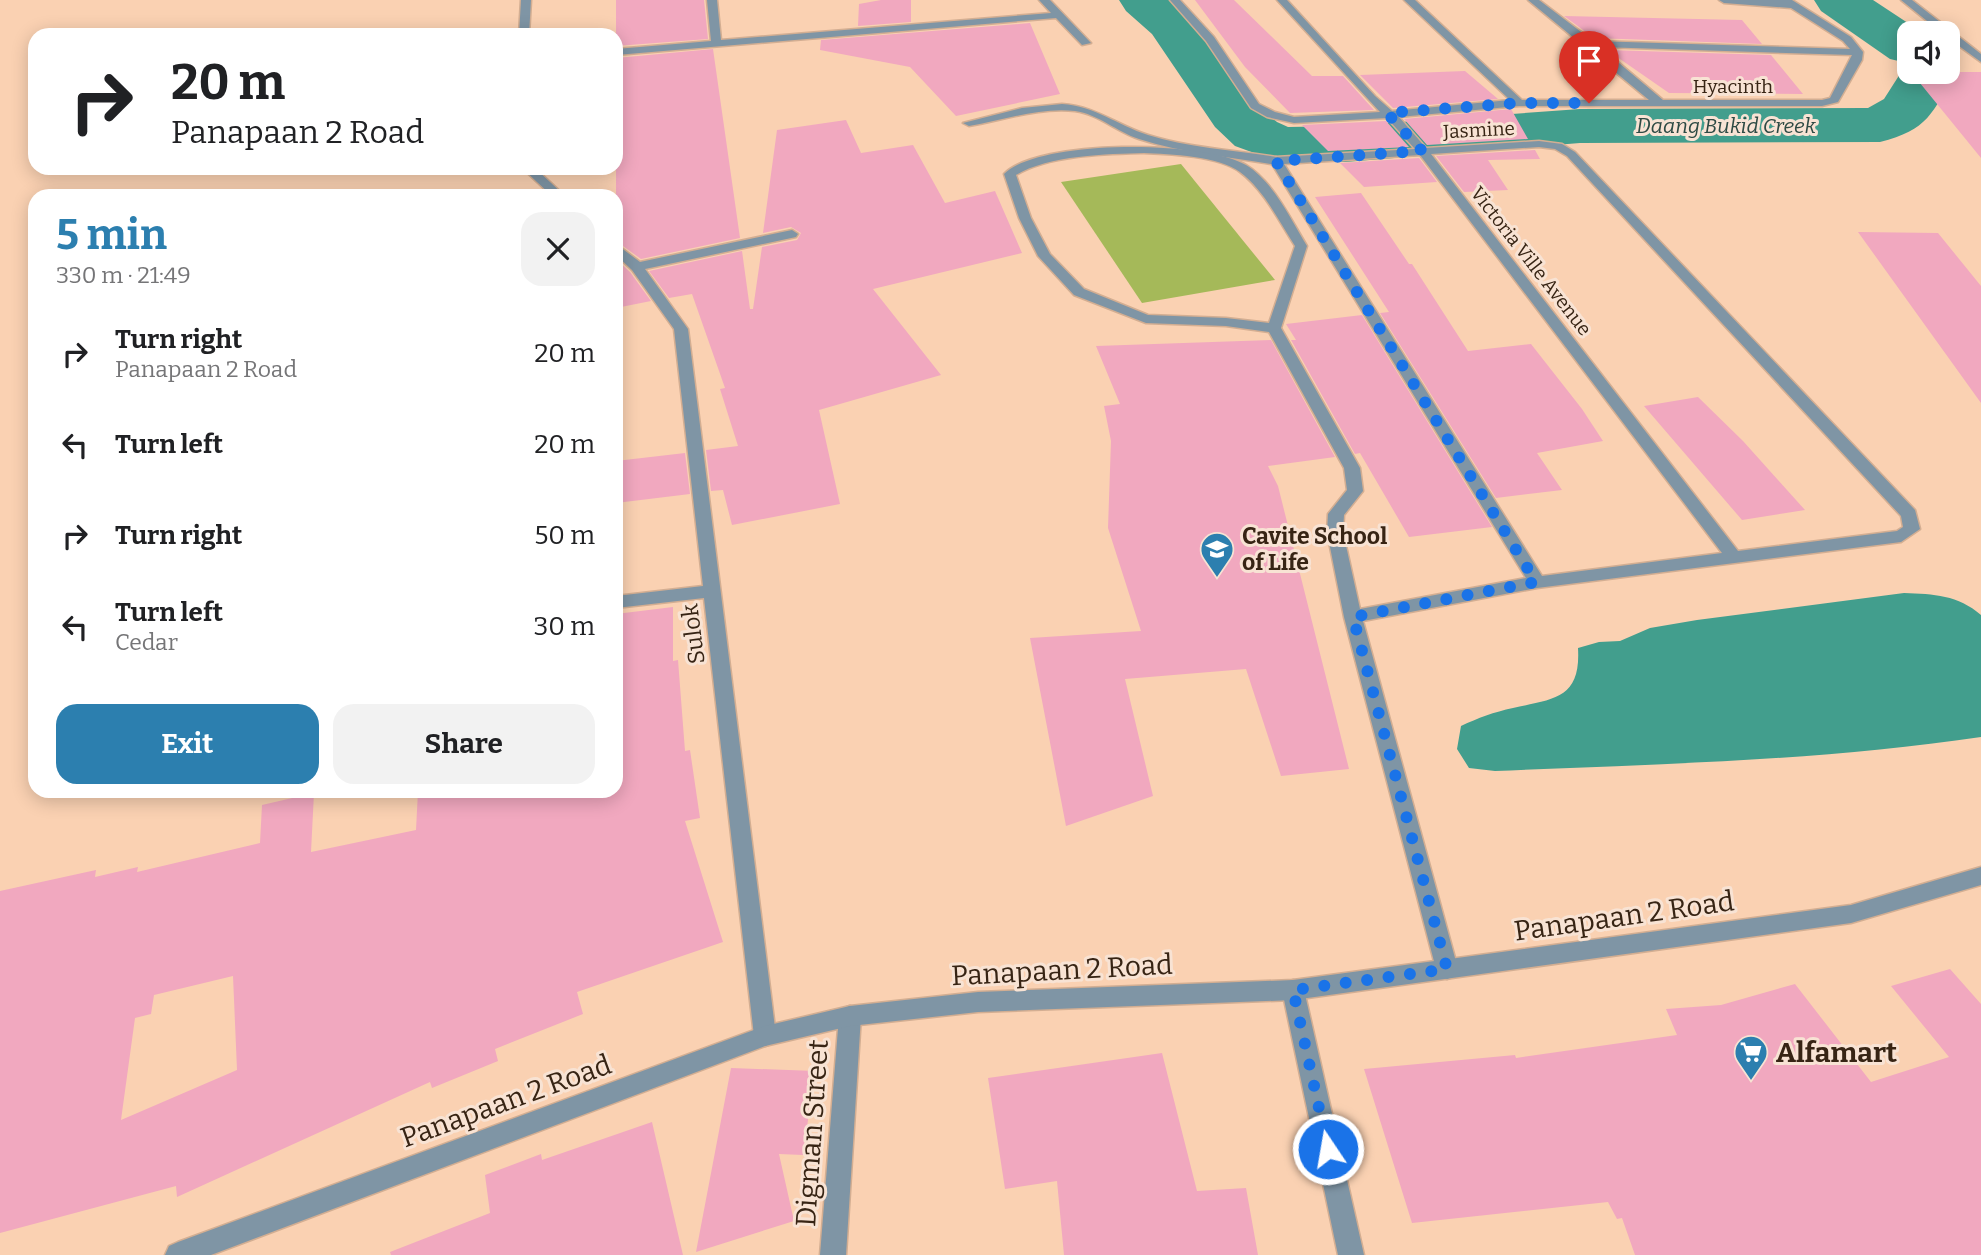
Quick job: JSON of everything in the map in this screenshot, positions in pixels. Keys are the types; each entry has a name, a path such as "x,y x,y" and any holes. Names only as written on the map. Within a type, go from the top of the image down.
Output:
{"street":[{"path":"524,28 526,0"},
{"path":"712,0 716,43"},
{"path":"1044,0 1086,43"},
{"name":"Hyacinth","path":"1175,0 1210,39 1255,106 1271,115 1294,120 1391,116 1518,103 1806,104 1834,100 1857,60 1858,52"},
{"name":"Victoria Ville Avenue","path":"1282,0 1420,148 1735,558"},
{"path":"1409,0 1518,103"},
{"path":"1532,0 1660,103"},
{"path":"1724,0 1788,3 1847,39 1858,52"},
{"path":"1906,0 1981,59"},
{"path":"623,51 1059,15"},
{"path":"1590,44 1858,52"},
{"name":"Jasmine","path":"969,123 1053,108 1073,108 1090,111 1115,126 1144,138 1276,161 1420,148 1539,144 1558,146 1571,154 1909,514 1912,529 1900,536 1735,558"},
{"path":"1274,328 1226,322 1146,319 1079,292 1044,256 1025,218 1010,174 1020,167 1104,150 1154,149 1204,156 1242,167 1272,200 1301,246 1274,328 1352,468 1355,491 1336,514 1335,532 1353,617 1447,969"},
{"path":"1276,161 1536,582"},
{"path":"536,175 551,189"},
{"path":"637,267 792,234"},
{"name":"Sulok","path":"623,254 637,267 681,329 765,1036"},
{"path":"1353,617 1536,582 1735,558"},
{"path":"623,601 713,592"},
{"name":"Panapaan 2 Road","path":"178,1255 765,1036 850,1016 978,1002 1293,990 1851,914 1981,876"},
{"path":"1293,990 1351,1255"},
{"name":"Digman Street","path":"834,1255 850,1016"}],"green space":[{"path":"1181,164 1275,280 1142,303 1061,182"}],"water":[{"path":"1904,593 1935,595 1954,600 1981,615 1981,737 1799,756 1495,771 1469,768 1457,749 1461,726 1493,713 1552,699 1562,694 1575,678 1578,648 1599,642 1620,641 1650,628 1697,620"}],"building":[{"path":"616,0 704,0 708,39 623,45 623,28 616,28"},
{"path":"881,0 911,0 911,22 858,26 859,4"},
{"path":"1195,0 1234,0 1312,76 1343,76 1374,110 1290,113 1245,67"},
{"path":"1564,16 1742,20 1762,44 1594,38"},
{"path":"1030,23 1060,94 956,116 910,67 820,50 821,40"},
{"path":"713,49 740,238 641,259 623,246 623,189 616,189 616,175 623,175 623,57"},
{"path":"1607,50 1771,55 1803,94 1669,93"},
{"path":"1465,71 1498,99 1393,108 1360,75"},
{"path":"1960,72 1981,72 1981,158 1921,84 1960,84"},
{"path":"1511,109 1528,139 1427,145 1404,119"},
{"path":"846,120 861,153 913,145 945,203 995,191 1022,253 873,289 941,375 819,410 840,504 732,525 723,490 711,491 706,450 738,446 720,389 725,388 692,294 669,298 649,271 742,251 750,309 753,309 762,247 797,240 801,233 791,227 763,233 777,130"},
{"path":"1386,121 1409,147 1328,151 1302,125"},
{"path":"1535,150 1540,159 1488,160 1508,190 1464,192 1436,156"},
{"path":"1419,158 1437,182 1364,187 1340,163"},
{"path":"1361,193 1409,264 1412,264 1468,351 1531,344 1582,409 1603,441 1537,453 1562,490 1496,498 1380,313 1389,312 1315,197"},
{"path":"1858,232 1938,233 1981,286 1981,403"},
{"path":"623,266 630,272 651,301 623,307"},
{"path":"1362,315 1492,527 1409,537 1360,453 1355,454 1291,340 1296,340 1286,324"},
{"name":"Cavite School of Life","path":"1271,340 1335,457 1268,466 1278,486 1349,769 1281,776 1246,669 1125,679 1153,796 1066,826 1030,638 1141,631 1108,528 1111,441 1104,406 1120,404 1096,346"},
{"path":"1698,397 1743,441 1805,510 1742,520 1644,406"},
{"path":"685,453 690,494 623,502 623,460"},
{"path":"673,607 673,661 678,660 685,751 690,750 700,818 685,821 723,942 577,992 583,1014 495,1049 498,1061 432,1088 430,1082 177,1197 176,1186 0,1233 0,891 96,870 95,877 138,867 137,872 260,843 262,805 292,798 314,798 311,852 416,830 418,798 623,798 623,613","holes":["233,976 237,1070 121,1120 135,1018 151,1014 154,995"]},
{"path":"1950,969 1981,1004 1981,1255 1635,1255 1622,1218 1617,1219 1608,1202 1412,1223 1364,1069 1515,1055 1516,1058 1677,1035 1666,1009 1721,1005 1795,984 1871,1082 1949,1057 1891,986"},
{"path":"1162,1053 1197,1191 1246,1188 1258,1255 1064,1255 1057,1181 1005,1189 988,1078"},
{"path":"731,1068 815,1071 803,1155 779,1154 794,1221 696,1252"},
{"path":"652,1122 683,1255 391,1255 390,1252 490,1213 485,1175 541,1154 542,1160"}],"waterway":[{"name":"Daang Bukid Creek","path":"1144,0 1171,24 1235,115 1256,134 1276,143 1293,145 1345,144 1580,126 1880,125 1906,110 1921,84"},
{"name":"Daang Bukid Creek","path":"1839,0 1897,40"}],"place":[{"name":"Cavite School of Life","path":"1217,579"},
{"name":"Alfamart","path":"1751,1082"}],"route":[{"path":"1328,1149 1293,990 1447,969 1353,617 1536,582 1276,161 1422,151 1387,113 1518,103 1589,103"}]}
